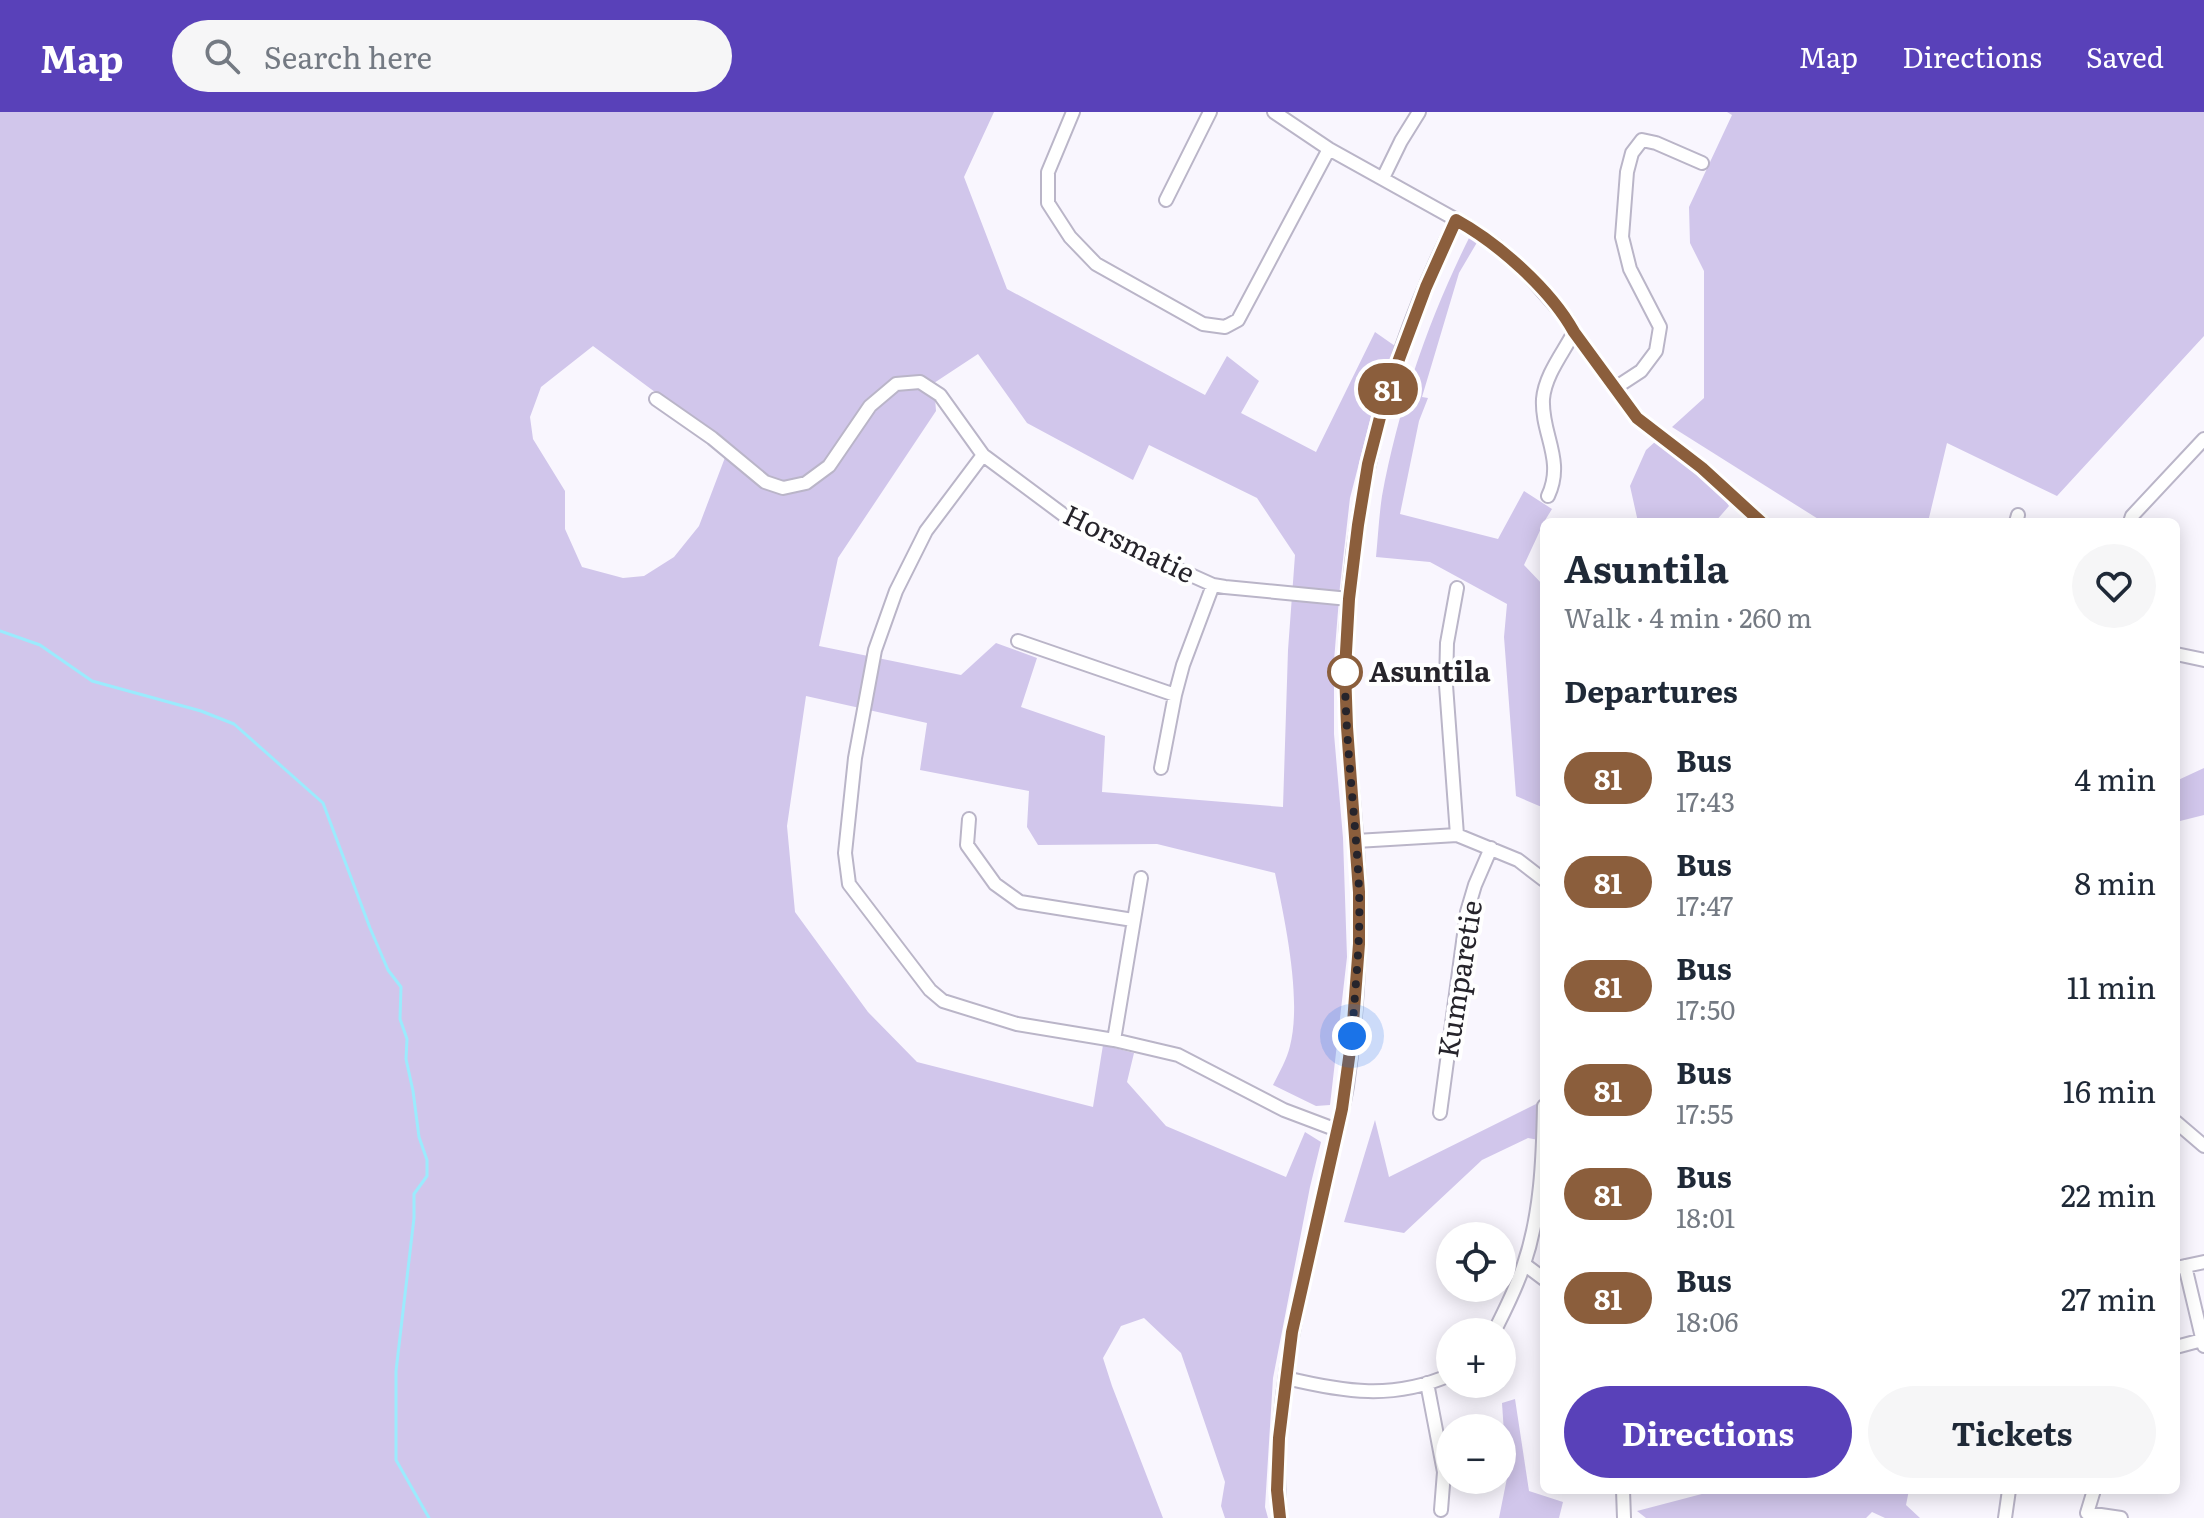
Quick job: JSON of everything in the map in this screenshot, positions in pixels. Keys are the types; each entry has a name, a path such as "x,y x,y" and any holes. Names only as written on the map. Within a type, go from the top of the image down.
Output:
{"street":[{"path":"1073,112 1048,172 1048,203 1070,237 1096,264 1203,324 1225,327 1238,320 1329,149"},
{"path":"1166,200 1210,112"},
{"path":"1274,112 1292,117 1329,149 1498,247 1567,319 1637,418 1702,468 1757,518"},
{"path":"1383,178 1419,112"},
{"path":"1615,388 1641,371 1656,351 1660,327 1630,269 1622,237 1627,172 1632,153 1642,140 1702,163"},
{"path":"1280,1518 1277,1490 1279,1451 1292,1332 1347,1087 1359,944 1359,892 1346,704 1349,599 1358,525 1368,464 1386,394 1426,287 1456,220"},
{"path":"1548,496 1556,472 1543,403 1545,388 1574,332"},
{"name":"Horsmatie","path":"656,399 712,438 765,482 783,488 806,483 829,466 870,406 896,384 920,382 940,395 983,455 1084,527 1213,585 1349,599"},
{"path":"2131,518 2201,447"},
{"path":"983,455 926,531 896,591 875,650 855,758 845,853 849,884 930,990 943,1001 1017,1024 1114,1040 1178,1055 1284,1110 1337,1130"},
{"path":"1161,768 1175,695 1213,585"},
{"path":"1457,588 1447,643 1446,685 1457,835"},
{"path":"1018,641 1175,695"},
{"path":"2180,655 2204,660"},
{"path":"969,819 967,845 995,884 1020,902 1133,920"},
{"path":"1356,841 1457,835 1518,860 1540,877"},
{"name":"Kumparetie","path":"1440,1113 1467,912 1491,848"},
{"path":"1114,1040 1141,878"},
{"path":"2180,1125 2204,1146"},
{"path":"1500,1318 1524,1264 1540,1186"},
{"path":"2180,1346 2203,1343 2181,1267 2204,1262"},
{"path":"1524,1264 1540,1276"},
{"path":"1286,1378 1340,1390 1381,1392 1436,1380"},
{"path":"1427,1383 1444,1472 1441,1510"},
{"path":"1623,1494 1624,1518"},
{"path":"2005,1518 2008,1494"},
{"path":"2093,1494 2087,1513 2121,1518"}],"shaded area":[{"path":"0,112 994,112 964,177 1007,289 1205,395 1227,356 1259,381 1241,413 1316,452 1375,332 1395,346 1373,409 1350,498 1340,586 1334,661 1334,734 1343,838 1347,957 1330,1105 1316,1106 1273,1085 1290,1046 1294,1006 1291,960 1275,873 1157,844 1038,845 1027,827 1029,791 920,770 927,723 806,696 787,826 795,912 868,1012 917,1062 1093,1107 1103,1045 1134,1053 1127,1082 1166,1126 1286,1177 1305,1132 1321,1142 1273,1378 1265,1507 1268,1518 1225,1518 1221,1506 1225,1482 1181,1353 1144,1318 1121,1326 1103,1358 1163,1518 0,1518","holes":["593,346 729,447 699,526 674,557 644,576 623,578 582,567 565,529 565,491 533,439 530,417 541,387","978,354 1027,423 1133,480 1149,445 1257,498 1295,555 1288,650 1283,807 1102,792 1105,736 1021,707 1037,658 996,643 961,675 819,646 838,558 936,411 934,383"]},
{"path":"1727,112 2204,112 2204,336 2057,496 1947,443 1929,518 1817,518 1672,427 1704,398 1704,271 1690,243 1689,207 1732,115"},
{"path":"1470,236 1479,239 1459,273 1422,397 1428,398 1419,421 1400,514 1498,539 1524,491 1552,509 1546,518 1540,518 1540,531 1524,565 1540,582 1540,806 1516,796 1504,637 1507,604 1430,562 1376,557 1382,496 1397,429 1441,298"},
{"path":"1656,441 1720,492 1729,506 1718,518 1637,518 1630,486 1646,450"},
{"path":"2204,768 2204,815 2180,821 2180,779"},
{"path":"1540,1102 1540,1140 1528,1138 1482,1160 1404,1233 1344,1222 1375,1120 1389,1177"},
{"path":"1515,1399 1529,1491 1563,1502 1559,1518 1499,1518 1504,1494 1516,1494 1516,1414 1503,1414 1502,1403"},
{"path":"1702,1494 1908,1494 1906,1505 1920,1518 1885,1518 1872,1512 1866,1518 1646,1518 1637,1511"}],"waterway":[{"path":"0,631 40,645 92,681 201,711 234,724 323,803 370,928 388,970 401,987 400,1019 407,1039 406,1059 419,1137 427,1160 427,1176 414,1194 414,1218 396,1371 396,1460 429,1518"}],"bus line":[{"name":"81","path":"1280,1518 1277,1490 1279,1438 1292,1332 1347,1087 1352,1036 1359,944 1359,892 1345,670 1358,525 1368,464 1386,394 1426,287 1456,220 1498,247 1528,275 1567,319 1637,418 1702,468 1757,518"}],"place":[{"name":"Asuntila","path":"1345,672"}],"route":[{"path":"1345,672 1359,892 1359,944 1352,1036"}]}
